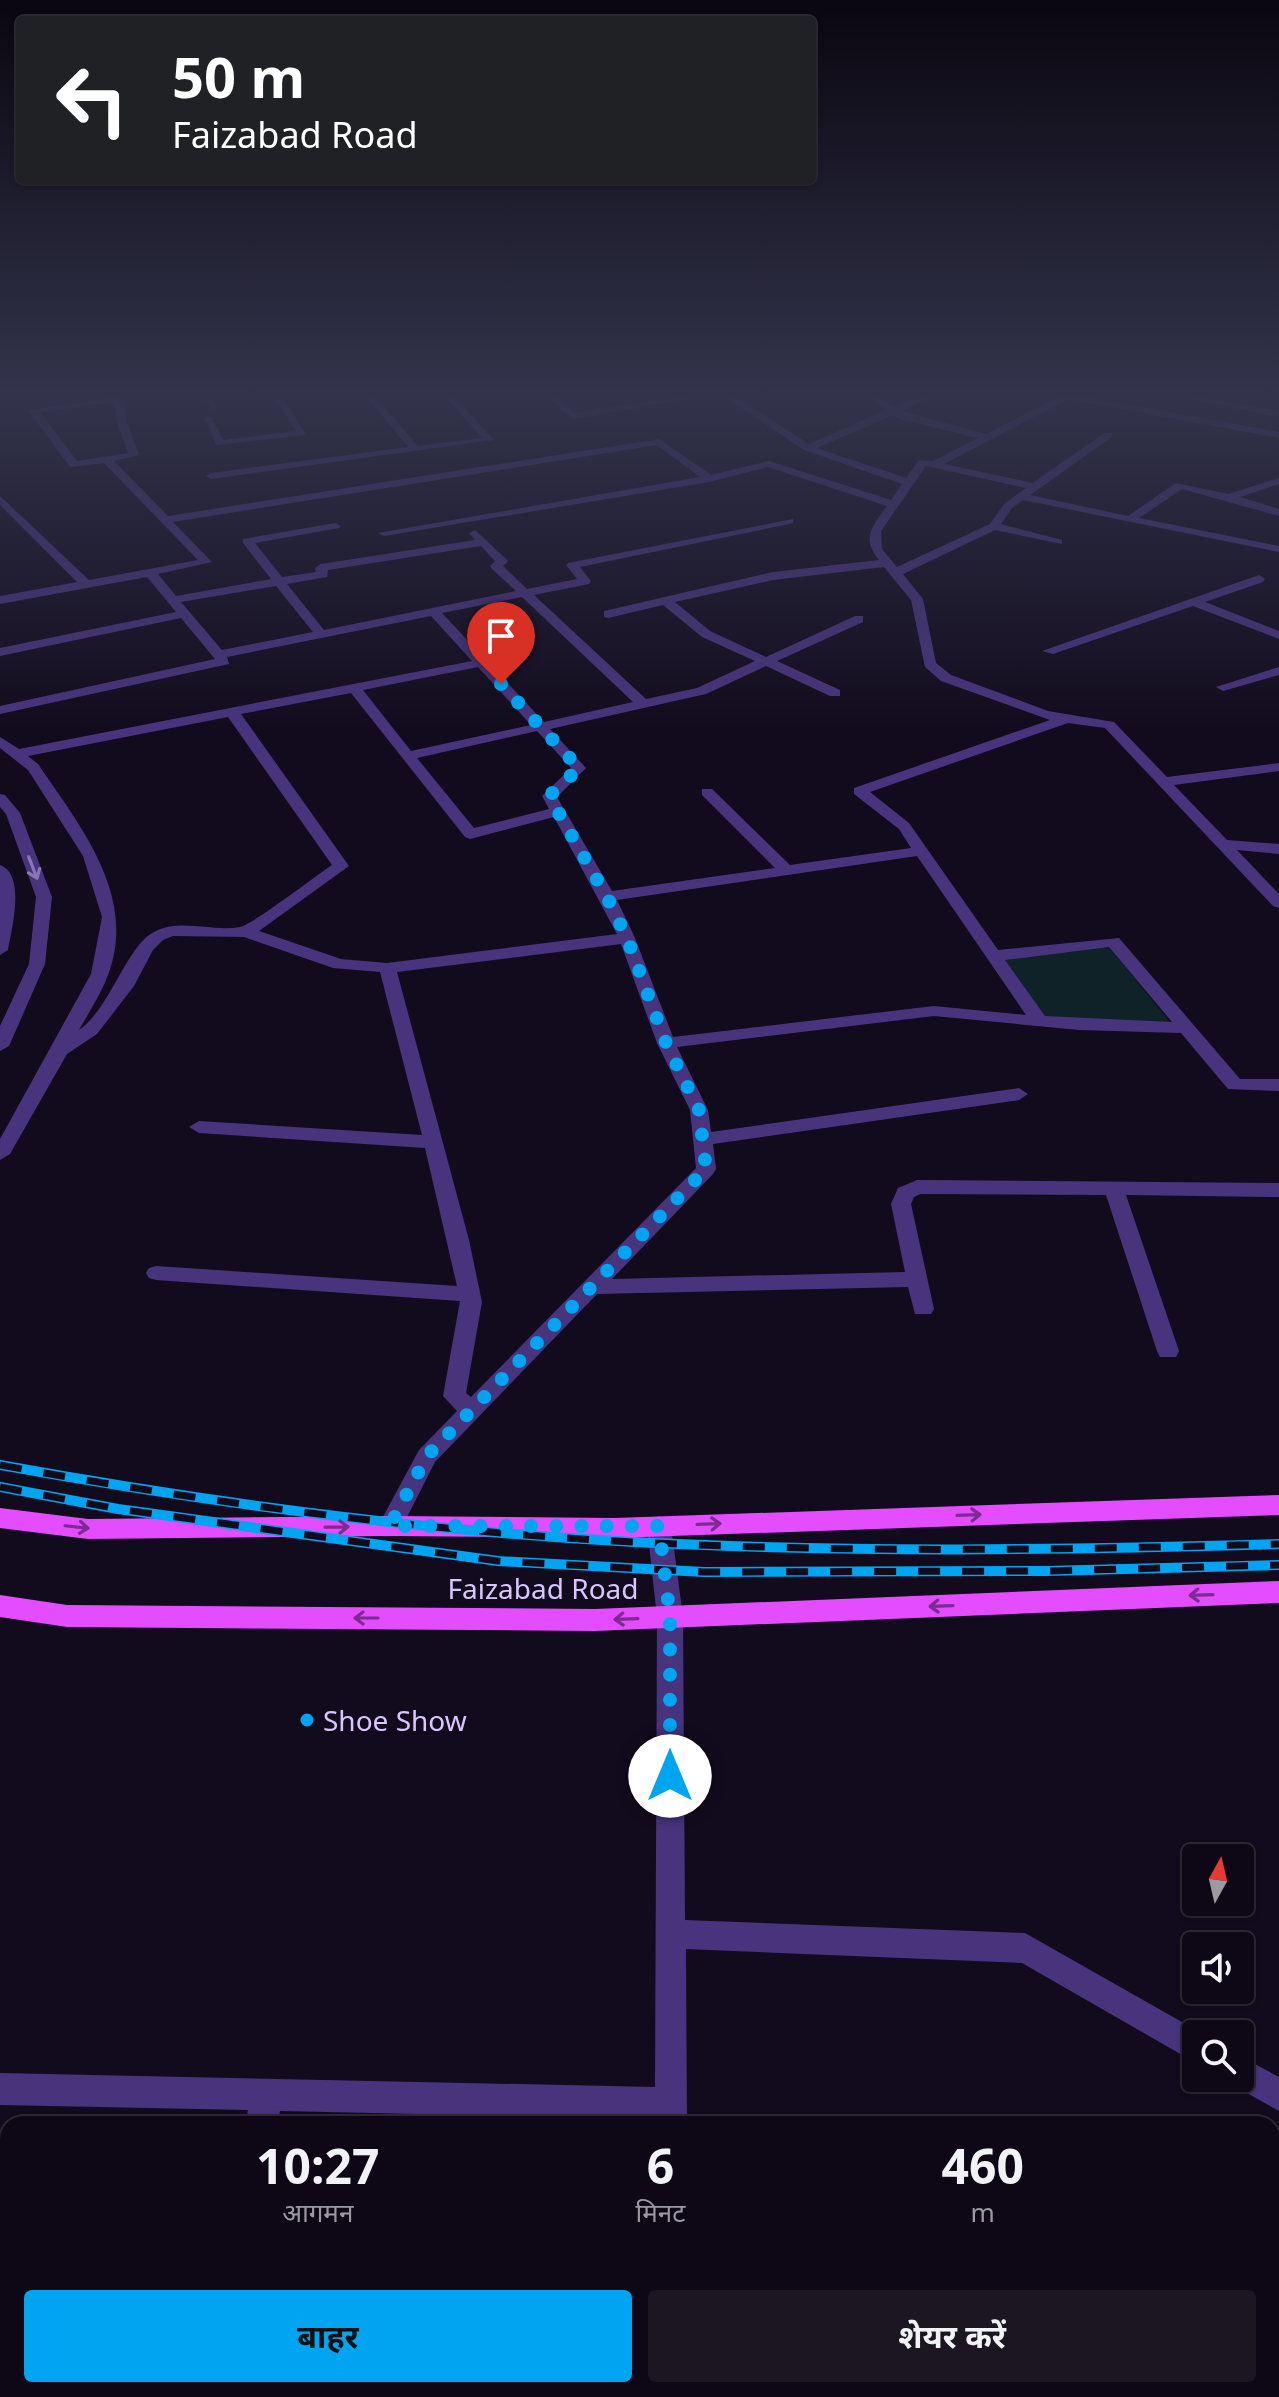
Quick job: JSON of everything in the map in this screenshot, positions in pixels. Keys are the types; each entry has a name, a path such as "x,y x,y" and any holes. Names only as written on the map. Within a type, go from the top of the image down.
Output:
{"main road":[{"path":"0,1518 88,1529 659,1526 1279,1505"},
{"name":"Faizabad Road","path":"0,1606 67,1616 595,1620 1279,1592"}],"street":[{"path":"9,508 86,584"},
{"path":"0,600 206,562 152,508"},
{"path":"164,520 237,508"},
{"path":"264,508 271,514"},
{"path":"384,533 535,508"},
{"path":"892,508 875,531 876,549 917,599 930,664 946,678 1045,715 1109,725 1279,903"},
{"path":"608,614 773,576 891,568 994,526 1007,508"},
{"path":"1073,508 1279,549"},
{"path":"1130,520 1147,508"},
{"path":"462,520 502,561 496,566 643,704"},
{"path":"217,655 585,581 572,565 789,521"},
{"path":"281,523 291,533"},
{"path":"320,633 247,541 335,526"},
{"path":"994,526 1058,542"},
{"path":"172,600 323,574 321,568 484,542"},
{"path":"0,710 224,661 150,573"},
{"path":"1048,651 1259,579"},
{"path":"1192,601 1279,635"},
{"path":"667,602 706,634 769,660 835,693"},
{"path":"390,1526 427,1456 706,1169 699,1110 666,1043 627,938 549,796 579,768 432,610"},
{"path":"0,652 183,614"},
{"path":"408,756 701,691 859,619"},
{"path":"17,754 481,663"},
{"path":"1223,687 1279,671"},
{"path":"354,688 470,834 557,812"},
{"path":"232,712 341,866 246,932"},
{"path":"1039,1021 904,826 859,791 1068,719"},
{"path":"0,741 33,767 91,856 110,917 100,974 30,1106 0,1154"},
{"path":"1164,782 1279,767"},
{"path":"707,792 787,871"},
{"path":"0,798 13,813 44,897 37,964 0,1046"},
{"path":"1225,844 1279,849"},
{"path":"607,897 921,851"},
{"path":"0,870 9,895 0,950"},
{"path":"59,1051 91,1030 125,986 146,948 157,936 171,931 246,932 339,964 387,968 627,938"},
{"path":"993,956 1113,942 1235,1085 1279,1085"},
{"path":"387,968 459,1240 471,1302 454,1396 472,1410"},
{"path":"666,1043 934,1011 1039,1021 1188,1028"},
{"path":"702,1139 1019,1094"},
{"path":"199,1127 434,1142"},
{"path":"923,1309 901,1204 905,1193 917,1187 1279,1190"},
{"path":"1114,1190 1168,1351"},
{"path":"156,1273 469,1294"},
{"path":"591,1287 916,1279"},
{"path":"0,2089 265,2109 671,2113 670,1617 659,1526"},
{"path":"670,1934 1025,1948 1182,2039"},
{"path":"1254,2080 1279,2095"}],"green space":[{"path":"1108,946 1171,1023 1045,1017 1003,959"}],"railway":[{"path":"0,1465 158,1492 316,1514 475,1531 634,1542 876,1549 1279,1544"},
{"path":"0,1487 118,1509 498,1561 704,1572 1046,1571 1279,1565"}],"place":[{"name":"Shoe Show","path":"307,1720"}],"route":[{"path":"501,684 579,768 549,796 627,938 666,1043 699,1110 706,1169 427,1456 390,1526 659,1526 670,1617 670,1776"}]}
